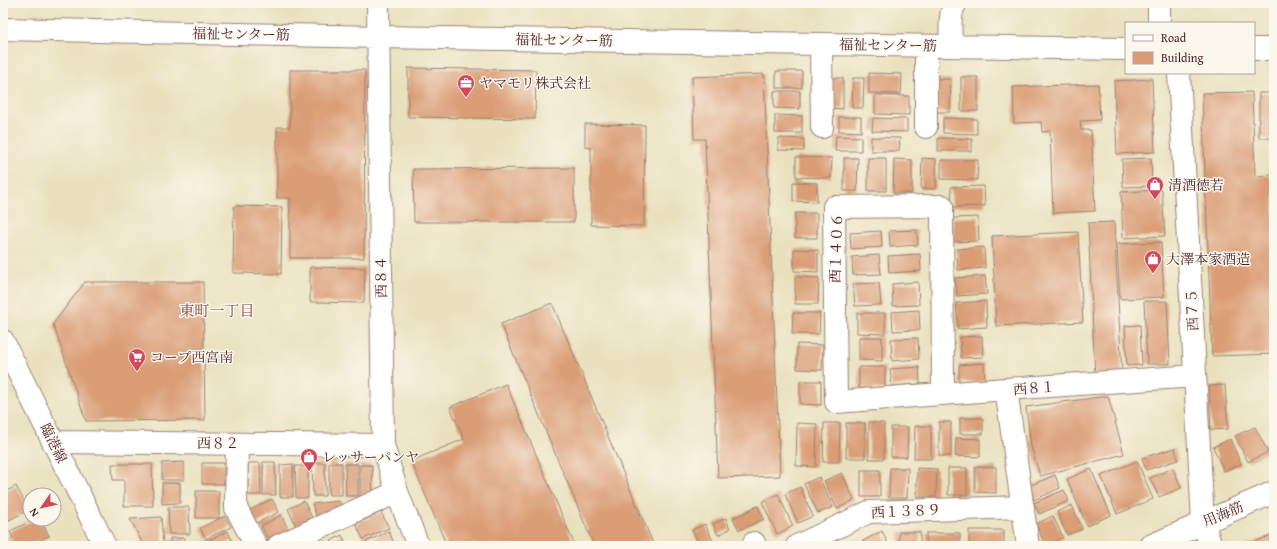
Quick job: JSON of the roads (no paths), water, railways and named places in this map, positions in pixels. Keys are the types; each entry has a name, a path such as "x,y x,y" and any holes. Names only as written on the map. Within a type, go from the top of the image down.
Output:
{"street":[{"name":"西８４","path":"378,3 384,445 397,492 418,546"},
{"path":"951,46 951,19 956,3"},
{"path":"1159,3 1159,22"},
{"name":"福祉センター筋","path":"3,29 379,37 1125,49"},
{"path":"821,44 822,127"},
{"path":"926,46 926,127"},
{"path":"1255,49 1274,49"},
{"name":"西７５","path":"1179,74 1203,523 1212,546"},
{"name":"西１４０６","path":"943,394 942,206 834,207 836,402 943,394 1006,389"},
{"name":"臨港線","path":"3,341 105,546"},
{"name":"西８１","path":"1028,546 1006,389 1196,376"},
{"name":"西８２","path":"53,442 384,445"},
{"path":"237,444 236,508 256,546"},
{"path":"278,546 397,492"},
{"name":"用海筋","path":"1150,546 1274,492"},
{"name":"西１３８９","path":"797,546 869,512 1023,507"}],"place":[{"name":"ヤマモリ株式会社","path":"466,98"},
{"name":"清酒徳若","path":"1155,200"},
{"name":"大澤本家酒造","path":"1153,274"},
{"name":"コープ西宮南","path":"137,372"},
{"name":"レッサーパンヤ","path":"309,472"}],"district":[{"name":"東町一丁目","path":"217,311"}]}
